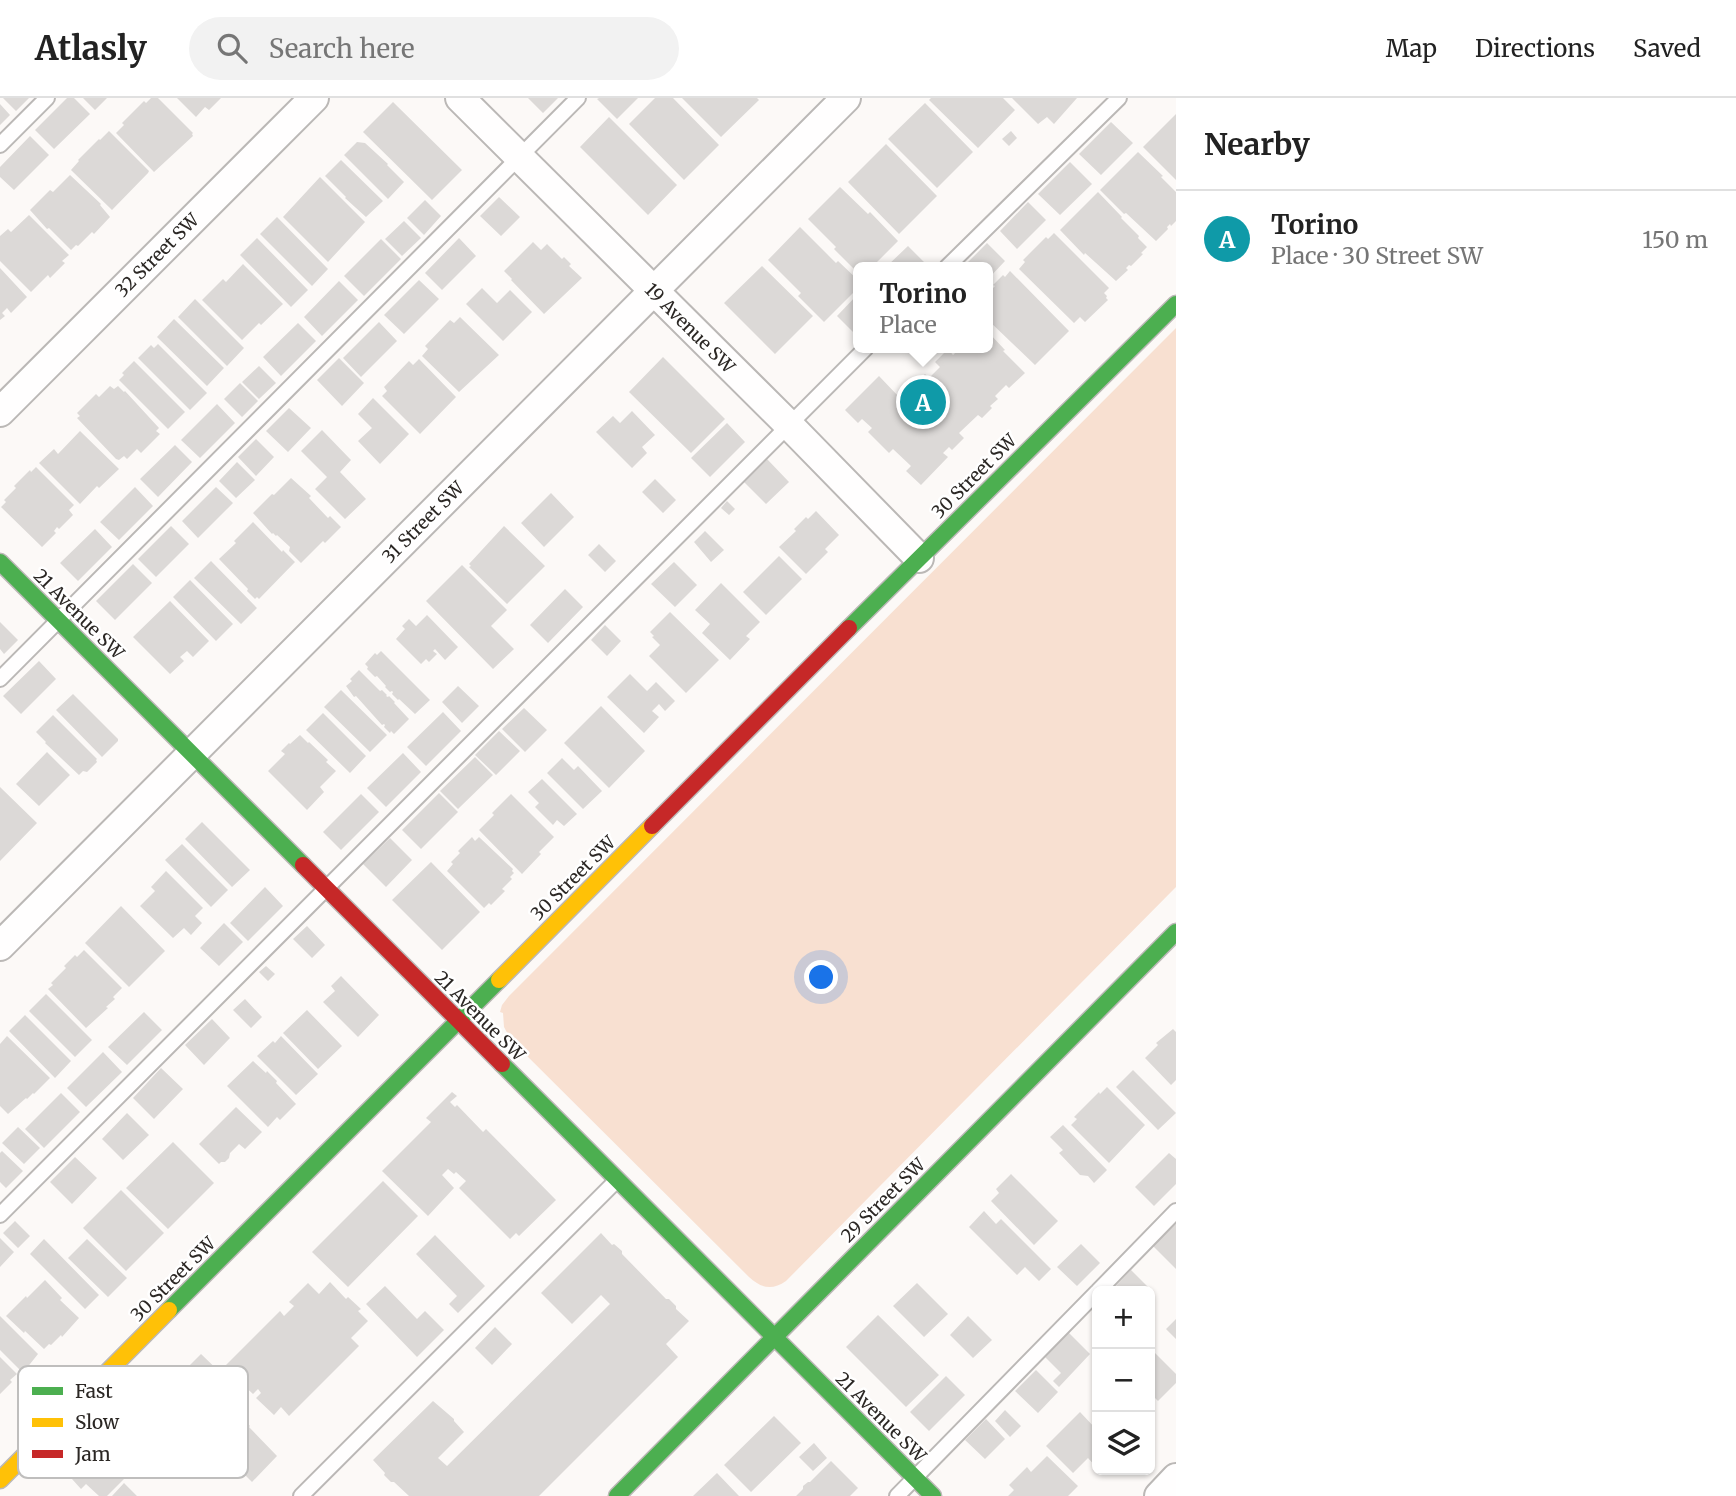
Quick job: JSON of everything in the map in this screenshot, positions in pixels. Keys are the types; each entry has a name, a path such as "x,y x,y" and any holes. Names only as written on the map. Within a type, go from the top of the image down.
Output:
{"street":[{"name":"32 Street SW","path":"0,412 314,98"},
{"name":"19 Avenue SW","path":"460,98 919,558"},
{"name":"31 Street SW","path":"0,946 846,98"},
{"name":"30 Street SW","path":"114,1366 1176,304"},
{"name":"21 Avenue SW","path":"0,562 933,1496"},
{"name":"29 Street SW","path":"617,1496 1176,932"},
{"name":"30 Street SW","path":"0,1480 18,1462"},
{"path":"1158,1496 1176,1478"},
{"path":"0,1491 5,1496"}],"lane":[{"path":"0,145 47,98"},
{"path":"0,679 578,98"},
{"path":"952,262 1119,98"},
{"path":"0,1215 861,353"},
{"path":"301,1496 617,1180"},
{"path":"1103,1286 1176,1211"},
{"path":"897,1496 1092,1297"}],"shaded area":[{"path":"1176,328 1176,887 786,1281 776,1286 762,1286 749,1277 511,1040 504,1027 503,1013 500,1012 502,1005"}],"building":[{"path":"3,98 29,98 16,111"},
{"path":"67,98 74,98 90,114 54,149 35,130"},
{"path":"83,98 107,98 95,110"},
{"path":"151,98 158,98 193,133 193,136 154,172 116,133 144,101 146,103"},
{"path":"177,98 221,98 209,110 205,107 196,117"},
{"path":"528,98 558,98 543,113"},
{"path":"638,98 617,119 597,99"},
{"path":"655,98 673,98 719,145 684,180 629,124"},
{"path":"682,98 757,98 759,100 721,137"},
{"path":"1003,98 1015,110 978,148 929,100"},
{"path":"1012,98 1077,98 1054,124 1047,117 1038,124"},
{"path":"393,102 462,170 432,200 363,132"},
{"path":"925,103 973,152 937,188 888,139"},
{"path":"0,104 10,115 0,125"},
{"path":"1176,114 1176,180 1143,147"},
{"path":"609,117 677,185 648,215 580,147"},
{"path":"1111,122 1133,143 1101,175 1079,154"},
{"path":"109,131 149,171 112,210 71,170"},
{"path":"1011,131 1017,138 1009,146 1002,139"},
{"path":"30,136 49,155 14,190 0,177 0,167"},
{"path":"357,142 365,143 404,182 388,199 344,155"},
{"path":"886,144 937,196 899,234 848,182"},
{"path":"1138,152 1176,192 1176,221 1167,227 1156,241 1100,190"},
{"path":"341,160 383,201 366,217 325,176"},
{"path":"1070,162 1092,184 1060,215 1038,194"},
{"path":"70,175 101,204 110,217 94,234 92,232 71,250 30,210"},
{"path":"320,177 365,222 328,262 283,217"},
{"path":"840,187 868,214 870,212 898,241 877,262 853,262 853,268 808,219"},
{"path":"1098,192 1147,247 1116,281 1085,253 1084,255 1060,230"},
{"path":"499,197 520,217 501,236 480,216"},
{"path":"425,200 441,216 424,235 407,218"},
{"path":"1028,202 1046,220 1017,249 1000,231"},
{"path":"29,215 69,255 50,278 48,275 31,292 0,261 0,236 8,229 11,232"},
{"path":"277,217 328,269 312,286 260,234"},
{"path":"404,221 421,238 402,256 385,239"},
{"path":"800,227 836,263 838,261 853,275 853,293 824,322 798,296 801,293 768,260"},
{"path":"1054,233 1109,288 1104,293 1108,300 1085,322 1080,317 1074,323 1019,269 1025,262 1023,260 1046,237 1048,239"},
{"path":"257,238 308,290 291,307 240,255"},
{"path":"459,238 476,256 442,290 425,273"},
{"path":"381,239 401,259 364,296 344,276"},
{"path":"533,242 541,250 547,244 562,259 564,257 582,278 544,314 504,271"},
{"path":"987,243 1005,261 993,274 993,262 968,262"},
{"path":"908,246 924,262 891,262"},
{"path":"243,264 283,304 242,340 202,300 223,279 226,282"},
{"path":"762,266 813,316 775,354 724,303"},
{"path":"0,268 27,297 11,313 7,308 2,313 5,316 0,320"},
{"path":"1010,271 1069,331 1035,365 993,325 993,285 1003,275 1005,277"},
{"path":"419,280 439,299 404,334 384,315"},
{"path":"339,281 358,300 322,336 304,317"},
{"path":"482,288 497,303 510,290 532,312 503,341 466,304"},
{"path":"195,299 244,348 227,366 178,317"},
{"path":"853,299 853,332 837,316"},
{"path":"460,317 499,355 459,392 422,356 428,349 425,346 450,320 454,323"},
{"path":"174,319 224,368 207,386 157,337"},
{"path":"379,322 397,341 361,377 343,358"},
{"path":"298,323 316,341 281,376 263,357"},
{"path":"993,337 1025,373 1009,388 1006,385 995,396 998,399 982,418 978,415 959,433 964,438 952,450 949,447 943,453 948,457 921,485 906,471 911,466 893,449 889,453 868,432 872,428 862,419 858,423 845,410 879,376 899,397 925,374 929,378 940,367 935,362 944,353 993,353"},
{"path":"158,344 207,393 190,410 138,358 151,345 154,348"},
{"path":"663,357 725,419 691,453 629,392"},
{"path":"339,358 364,383 342,406 317,380"},
{"path":"419,359 456,397 420,434 382,396 387,391 384,387 409,361 413,365"},
{"path":"134,361 185,412 168,429 119,380"},
{"path":"259,366 276,383 259,399 242,382"},
{"path":"240,383 258,401 242,417 224,399"},
{"path":"110,386 114,389 118,386 125,391 159,428 156,431 160,434 141,453 137,449 127,459 124,456 116,459 77,418 80,416 77,413 96,394 99,397"},
{"path":"373,398 409,434 380,464 358,441 372,428 358,414"},
{"path":"217,404 235,423 200,458 181,440"},
{"path":"289,408 311,428 288,452 266,431"},
{"path":"632,411 655,435 642,447 647,453 632,468 596,432 613,416 620,423"},
{"path":"727,423 745,442 710,477 691,458"},
{"path":"322,430 351,460 340,472 366,499 345,519 315,489 327,477 301,451"},
{"path":"80,431 119,469 80,504 39,463 54,449 58,454"},
{"path":"256,439 274,457 256,476 238,457"},
{"path":"175,445 192,462 158,497 140,479"},
{"path":"767,459 789,482 766,504 744,482"},
{"path":"237,462 255,480 236,498 219,481"},
{"path":"36,467 74,505 69,510 73,515 59,529 57,527 54,531 56,533 42,547 1,507 16,488 14,486"},
{"path":"291,478 311,496 309,498 328,518 330,516 341,527 301,563 289,551 290,547 277,535 272,534 253,513"},
{"path":"655,479 676,500 663,513 642,492"},
{"path":"135,487 153,506 119,540 100,522"},
{"path":"216,487 233,503 198,538 182,521"},
{"path":"551,493 574,517 544,547 521,523"},
{"path":"727,501 735,509 729,515 721,508"},
{"path":"816,511 839,535 825,549 828,552 806,574 779,547 806,517 808,519"},
{"path":"253,522 295,562 259,599 255,599 247,591 219,559"},
{"path":"171,526 189,544 156,577 138,559"},
{"path":"504,526 545,566 507,604 469,567"},
{"path":"95,529 112,547 78,581 60,563"},
{"path":"705,531 724,550 711,562 694,542"},
{"path":"599,544 616,561 605,572 588,555"},
{"path":"779,556 802,579 766,615 743,592"},
{"path":"211,561 257,608 241,624 194,578"},
{"path":"674,562 697,585 675,607 651,584"},
{"path":"133,564 152,583 115,620 96,601"},
{"path":"462,565 507,610 491,626 514,649 493,669 426,601"},
{"path":"190,580 233,624 216,641 173,597"},
{"path":"721,583 760,622 746,636 750,639 730,660 702,633 710,624 695,610"},
{"path":"565,589 583,607 548,643 530,625"},
{"path":"170,601 209,641 193,657 187,651 180,657 184,661 170,674 133,637"},
{"path":"670,612 719,660 686,693 649,656 660,645 650,632"},
{"path":"427,615 458,647 445,660 435,649 433,651 437,654 429,662 426,659 421,664 396,639 409,619 416,626"},
{"path":"0,622 18,640 4,654 0,649"},
{"path":"605,625 621,641 607,656 591,640"},
{"path":"381,651 430,700 415,714 367,669 365,664 375,653 377,655"},
{"path":"39,661 56,679 21,714 3,696"},
{"path":"359,670 380,691 389,696 409,719 394,734 354,697 346,686"},
{"path":"630,674 647,691 656,682 675,701 665,711 659,704 652,711 659,717 644,733 607,697"},
{"path":"458,686 479,706 462,723 442,702"},
{"path":"341,690 387,735 370,752 324,707"},
{"path":"73,694 118,739 102,757 56,710"},
{"path":"601,706 645,751 609,788 564,743"},
{"path":"524,708 547,730 525,752 502,729"},
{"path":"443,712 461,731 426,766 407,747"},
{"path":"323,713 366,756 350,773 306,730"},
{"path":"53,715 97,759 87,772 83,771 79,775 36,732"},
{"path":"499,731 520,751 496,775 475,755"},
{"path":"300,735 328,760 326,762 336,771 320,787 324,792 307,810 268,771 285,754 281,751"},
{"path":"47,752 70,775 39,806 16,784"},
{"path":"403,753 421,772 386,807 367,788"},
{"path":"475,757 493,775 458,809 440,791"},
{"path":"562,758 574,770 578,766 602,791 583,809 547,773"},
{"path":"542,779 577,814 564,826 557,820 553,825 535,807 539,803 528,792"},
{"path":"0,787 37,823 0,861"},
{"path":"439,793 458,812 421,849 402,830"},
{"path":"361,794 379,812 341,850 323,832"},
{"path":"511,794 554,837 522,874 479,830"},
{"path":"202,822 250,870 232,887 185,839"},
{"path":"472,837 475,841 479,837 514,873 502,889 505,891 484,908 447,871 460,853 458,851"},
{"path":"390,838 412,860 386,887 363,864"},
{"path":"182,844 228,890 211,907 165,860"},
{"path":"431,862 480,912 442,950 392,900"},
{"path":"166,871 203,908 195,916 202,923 191,935 184,928 173,938 140,906 155,891 151,887"},
{"path":"265,887 283,906 248,941 230,923"},
{"path":"121,906 165,951 129,987 85,943"},
{"path":"224,923 243,942 219,966 200,948"},
{"path":"307,926 325,945 312,958 293,939"},
{"path":"84,950 122,988 106,1007 108,1008 86,1028 48,989 66,968 64,966"},
{"path":"266,966 275,974 268,981 259,972"},
{"path":"341,976 379,1015 358,1037 323,1002 335,991 331,986"},
{"path":"46,994 92,1040 75,1057 29,1011"},
{"path":"245,999 262,1017 251,1028 233,1010"},
{"path":"307,1010 342,1046 318,1069 283,1033"},
{"path":"144,1012 162,1030 127,1065 108,1047"},
{"path":"25,1015 71,1061 55,1078 9,1031"},
{"path":"212,1019 230,1038 204,1065 185,1045"},
{"path":"1173,1029 1176,1032 1176,1080 1171,1085 1145,1058 1158,1045 1156,1043"},
{"path":"7,1036 50,1078 8,1114 0,1106 0,1044"},
{"path":"281,1036 318,1074 296,1095 257,1056"},
{"path":"103,1052 122,1072 86,1107 67,1088"},
{"path":"253,1061 277,1081 296,1104 280,1120 277,1117 268,1127 227,1086"},
{"path":"161,1068 183,1089 154,1119 133,1098"},
{"path":"1133,1070 1176,1113 1158,1130 1116,1087"},
{"path":"1107,1087 1145,1125 1109,1163 1071,1125 1077,1119 1074,1117"},
{"path":"452,1092 457,1096 450,1102 455,1107 457,1105 483,1132 486,1129 556,1200 519,1236 516,1233 510,1239 459,1188 466,1181 456,1172 454,1174 448,1169 442,1175 454,1188 428,1216 382,1171 431,1122 426,1118"},
{"path":"61,1093 80,1112 44,1148 25,1129"},
{"path":"236,1107 262,1132 245,1149 239,1144 225,1162 219,1164 199,1144"},
{"path":"127,1113 149,1135 123,1160 102,1139"},
{"path":"1063,1125 1107,1170 1094,1183 1088,1176 1080,1175 1059,1153 1063,1150 1050,1137"},
{"path":"18,1127 40,1148 24,1164 2,1143"},
{"path":"173,1142 214,1183 168,1229 126,1188"},
{"path":"2,1151 23,1171 6,1188 0,1182"},
{"path":"1169,1153 1176,1159 1176,1184 1154,1206 1135,1187"},
{"path":"75,1157 97,1178 72,1204 50,1182"},
{"path":"1011,1174 1058,1221 1034,1245 991,1201 999,1193 996,1189"},
{"path":"383,1181 418,1216 348,1287 312,1252"},
{"path":"121,1190 164,1233 126,1271 83,1228"},
{"path":"984,1211 996,1224 1001,1219 1051,1269 1039,1281 1025,1267 1017,1275 969,1227"},
{"path":"15,1221 30,1236 18,1248 3,1233"},
{"path":"1176,1224 1176,1269 1153,1246"},
{"path":"601,1233 622,1251 689,1321 666,1344 678,1357 539,1496 409,1496 391,1482 373,1460 433,1401 454,1419 464,1432 438,1458 447,1466 610,1304 601,1295 572,1324 541,1293"},
{"path":"435,1235 485,1286 458,1313 449,1304 457,1296 416,1254"},
{"path":"0,1238 14,1252 0,1267"},
{"path":"44,1239 99,1295 85,1309 30,1254"},
{"path":"87,1239 127,1278 108,1297 68,1258"},
{"path":"1081,1244 1100,1263 1077,1286 1057,1267"},
{"path":"1131,1270 1147,1286 1116,1286"},
{"path":"45,1280 62,1298 60,1300 79,1318 62,1337 61,1335 44,1349 6,1316"},
{"path":"330,1282 346,1299 348,1297 361,1309 358,1311 368,1321 351,1338 359,1346 289,1416 281,1407 274,1415 256,1398 261,1393 258,1389 253,1394 248,1389 248,1366 225,1366 280,1311 284,1316 294,1306 289,1302 308,1283 319,1294"},
{"path":"917,1283 948,1314 924,1337 893,1306"},
{"path":"385,1286 417,1319 425,1311 444,1330 417,1357 366,1304"},
{"path":"878,1315 939,1375 906,1407 846,1347"},
{"path":"0,1316 38,1354 28,1366 18,1368 0,1350"},
{"path":"968,1316 992,1340 973,1358 950,1335"},
{"path":"1176,1319 1176,1339 1166,1329"},
{"path":"495,1327 512,1344 492,1365 475,1348"},
{"path":"1068,1332 1090,1354 1059,1387 1053,1381 1061,1373 1044,1356"},
{"path":"1155,1353 1176,1374 1176,1383 1158,1401 1155,1398"},
{"path":"201,1354 213,1366 189,1366"},
{"path":"0,1357 17,1374 0,1394"},
{"path":"1036,1370 1058,1392 1038,1413 1015,1391"},
{"path":"946,1376 965,1395 929,1431 910,1412"},
{"path":"1005,1410 1021,1426 1010,1437 995,1421"},
{"path":"1080,1412 1092,1425 1092,1462 1088,1458 1073,1473 1046,1446"},
{"path":"774,1416 801,1443 751,1492 724,1465"},
{"path":"986,1419 1005,1439 985,1459 965,1440"},
{"path":"248,1424 277,1456 252,1482 248,1478"},
{"path":"814,1443 827,1458 813,1471 799,1457"},
{"path":"1047,1456 1078,1486 1068,1496 1008,1496 1014,1490 1009,1485 1027,1467 1031,1472"},
{"path":"831,1461 858,1488 850,1496 796,1496 803,1486"},
{"path":"717,1473 739,1496 693,1496"},
{"path":"125,1478 107,1496 99,1496 86,1484 81,1489 72,1479"},
{"path":"124,1483 137,1496 112,1496"}],"traffic: fast":[{"path":"849,628 1176,304"},
{"path":"0,562 303,865"},
{"path":"617,1496 1176,932"},
{"path":"169,1310 499,980"},
{"path":"502,1064 933,1496"}],"traffic: slow":[{"path":"499,980 652,826"},
{"path":"113,1366 169,1310"},
{"path":"0,1480 18,1462"}],"traffic: jam":[{"path":"652,826 849,628"},
{"path":"303,865 502,1064"}],"place":[{"name":"Torino","path":"923,402"}]}
